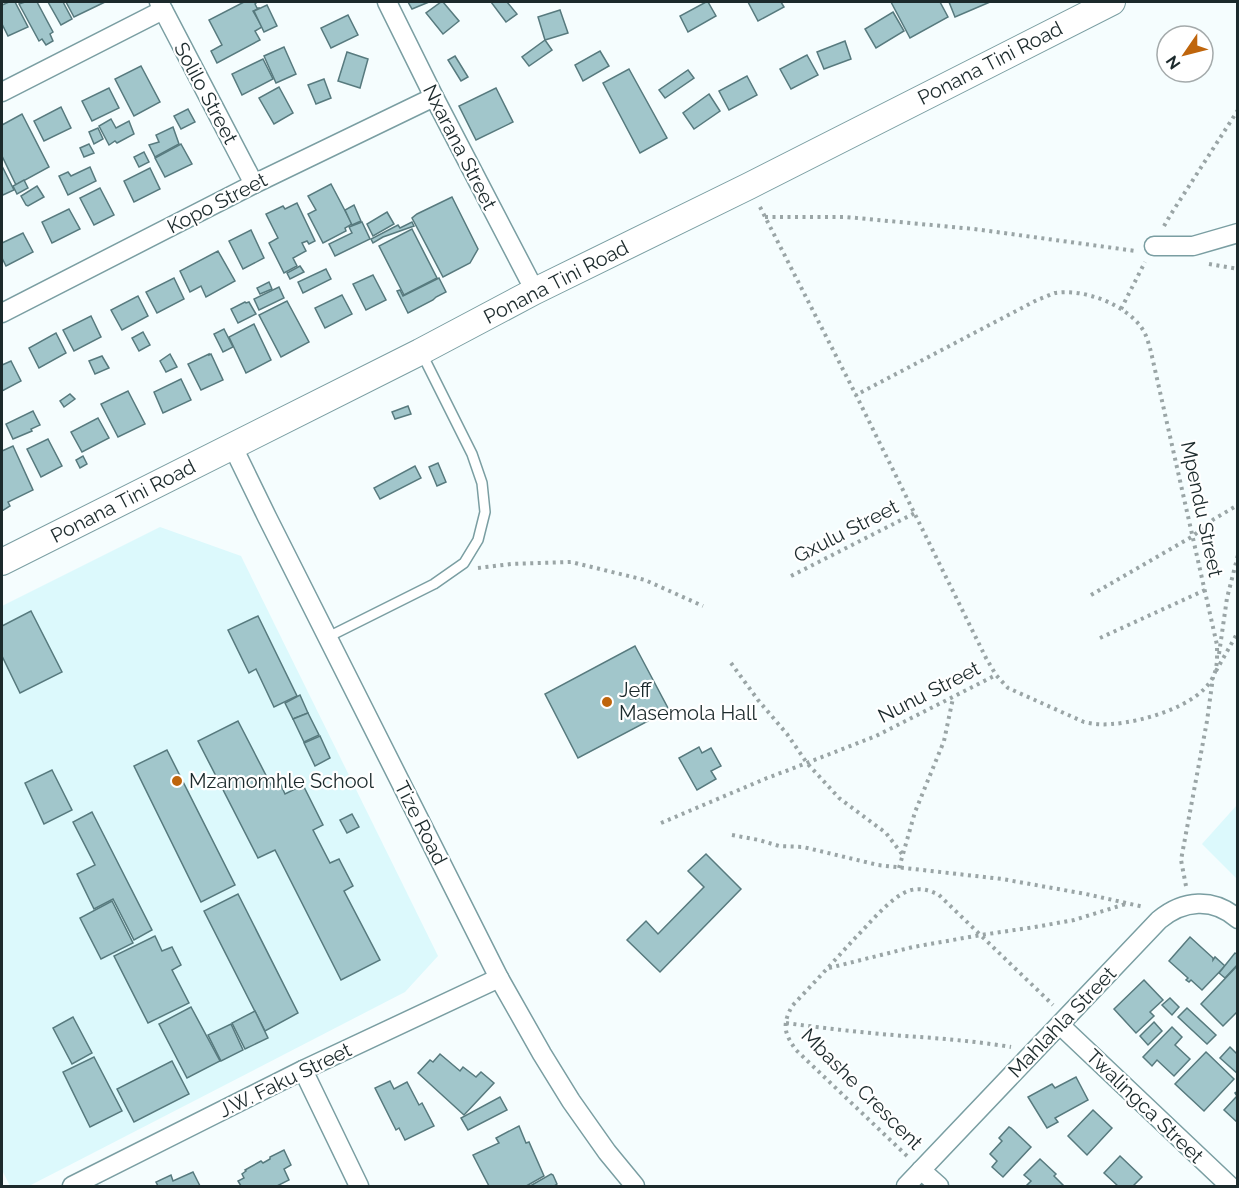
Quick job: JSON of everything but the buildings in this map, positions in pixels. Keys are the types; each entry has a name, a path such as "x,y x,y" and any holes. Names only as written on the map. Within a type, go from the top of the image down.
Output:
{"street":[{"name":"Nxarana Street","path":"387,2 535,291"},
{"name":"Ponana Tini Road","path":"2,562 420,352 535,291 749,186 1112,2"},
{"path":"2,92 161,6"},
{"name":"Solilo Street","path":"161,6 254,184"},
{"name":"Kopo Street","path":"2,313 254,184 434,97"},
{"path":"1152,249 1193,246 1238,233"},
{"name":"Tize Road","path":"232,446 499,978 570,1101 635,1186"},
{"name":"Mahlahla Street","path":"906,1186 1168,913 1191,904 1205,904 1229,911 1238,919"},
{"name":"J.W. Faku Street","path":"72,1186 303,1070 499,978"},
{"name":"Twalingca Street","path":"1063,1022 1230,1186"},
{"path":"303,1070 359,1186"},
{"path":"921,1170 939,1186"}],"lane":[{"path":"328,637 434,584 464,563 478,540 485,512 482,483 472,454 420,352"}],"path":[{"path":"1121,309 1171,214 1238,110"},
{"name":"Mpendu Street","path":"749,186 996,675 1008,688 1084,722 1097,724 1113,724 1170,711 1188,702 1204,690 1213,677 1217,662 1216,645 1151,352 1144,331 1136,321 1121,309 1101,299 1071,292 1055,293 1037,300 856,395"},
{"path":"765,217 857,218 1152,249"},
{"path":"1205,263 1238,269"},
{"path":"1091,595 1193,536 1214,519 1238,505"},
{"name":"Gxulu Street","path":"791,576 915,513"},
{"path":"1217,662 1227,598 1238,555"},
{"path":"450,572 512,564 571,562 645,580 703,606"},
{"path":"1100,638 1204,590"},
{"path":"1191,904 1181,860 1207,722 1213,677 1238,632"},
{"path":"731,663 807,763 840,798 886,833 903,855"},
{"name":"Nunu Street","path":"661,823 767,778 876,736 996,675"},
{"path":"899,868 915,812 944,741 953,697"},
{"path":"732,835 779,846 802,847 878,865 1002,879 1130,903 1168,913"},
{"name":"Mbashe Crescent","path":"921,1170 796,1050 790,1040 785,1029 785,1018 792,1006 827,969 895,899 915,889 928,889 939,895 981,935 1063,1022"},
{"path":"827,969 914,947 1074,920 1130,903"},
{"path":"785,1023 958,1039 1035,1051"}],"shaded area":[{"name":"Mzamomhle School","path":"160,527 241,556 438,956 405,992 29,1186 10,1186 2,1170 2,606"},
{"path":"1237,805 1237,879 1202,844"}],"place":[{"name":"Jeff Masemola Hall","path":"607,702"},
{"name":"Mzamomhle School","path":"177,781"}]}
